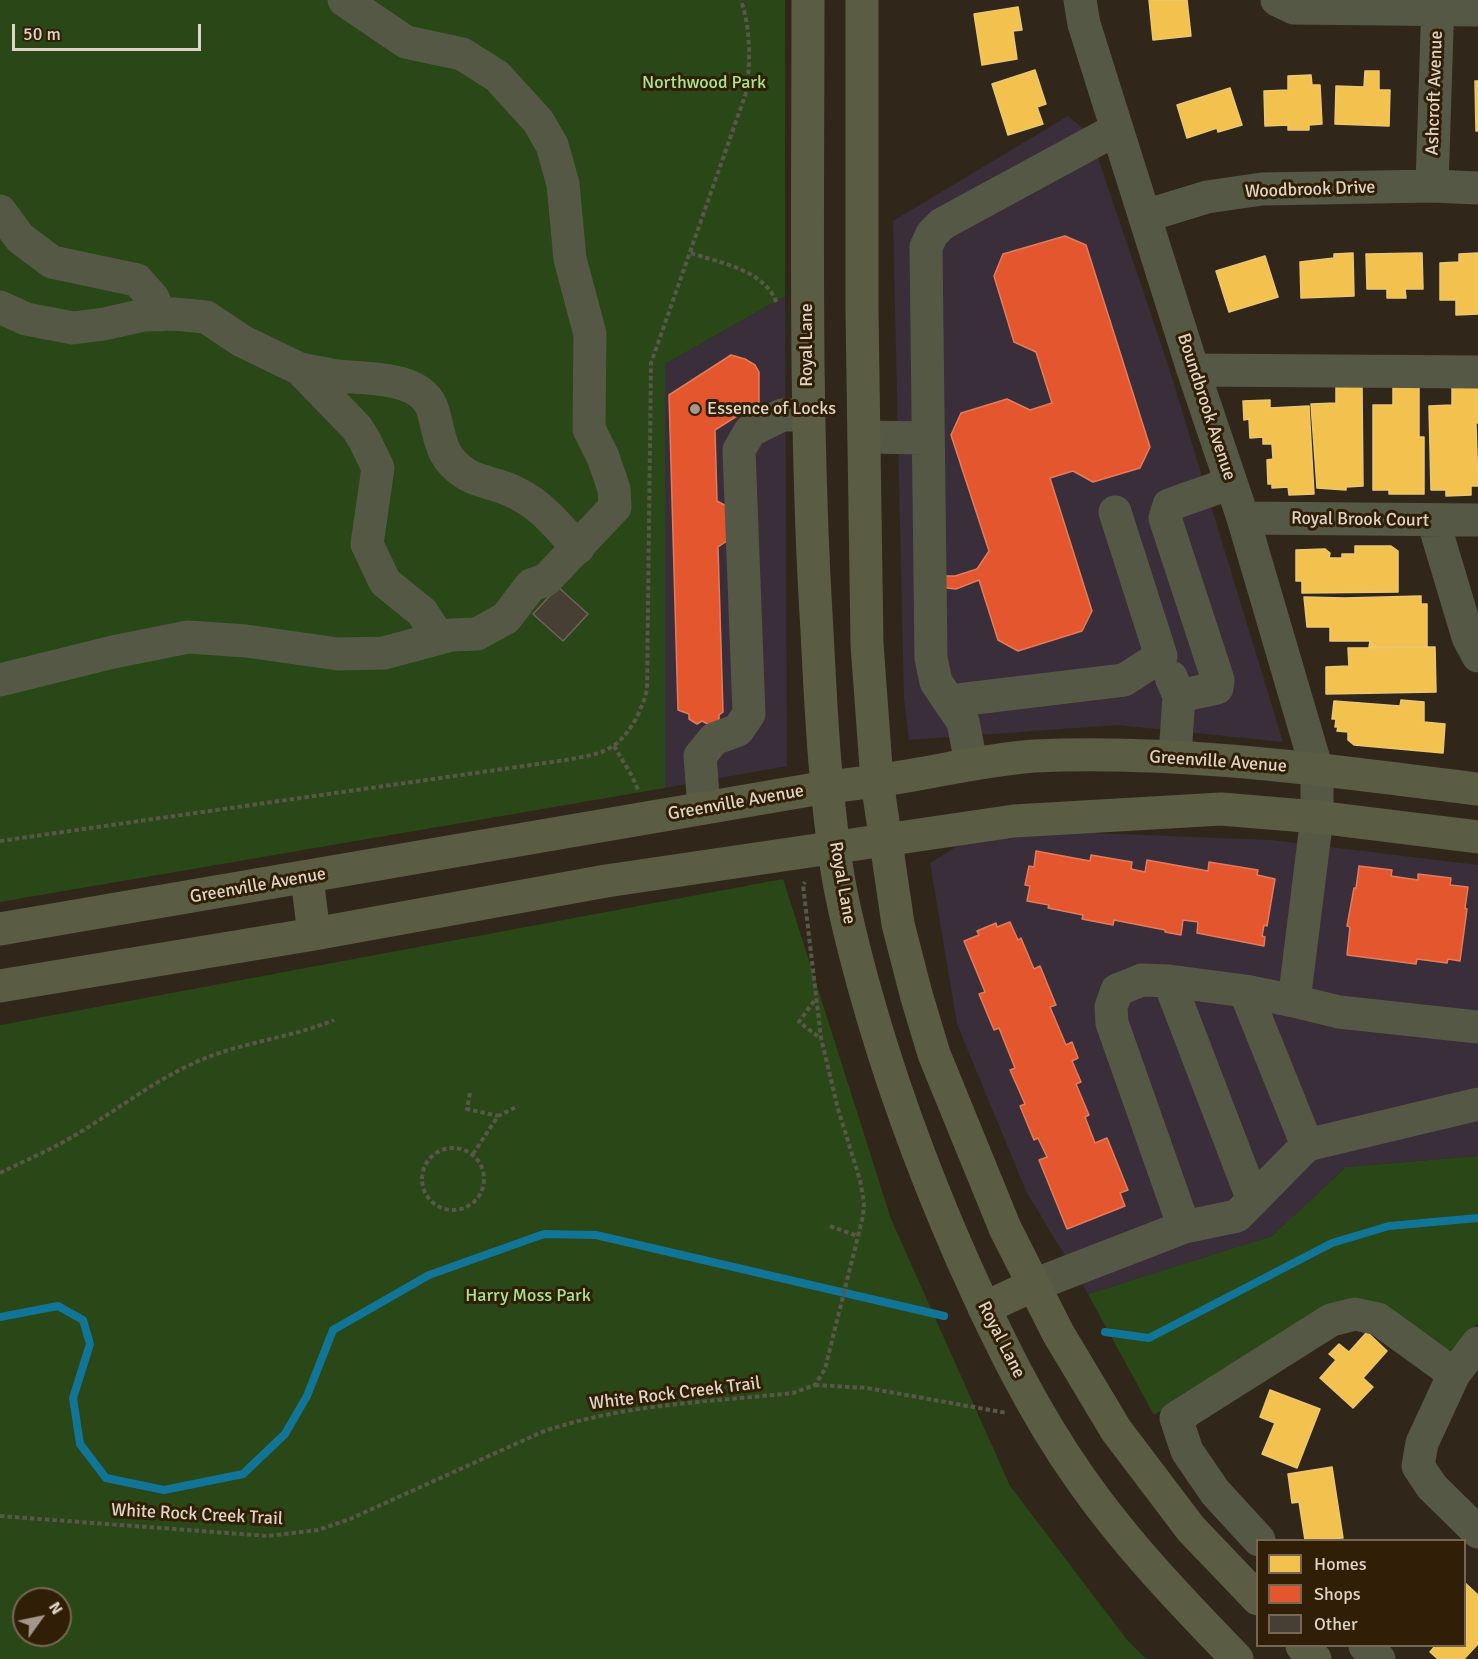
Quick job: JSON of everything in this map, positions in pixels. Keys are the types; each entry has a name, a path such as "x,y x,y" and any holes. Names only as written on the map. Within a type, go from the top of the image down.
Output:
{"main road":[{"name":"Royal Lane","path":"808,0 807,415 811,546 827,787 838,871 856,955 899,1102 934,1196 984,1308 1035,1408 1079,1476 1121,1533 1237,1659"},
{"path":"862,0 862,312 867,644 877,781 898,924 934,1054 1005,1228 1058,1333 1116,1430 1191,1528 1256,1598"},
{"name":"Greenville Avenue","path":"0,929 827,787 877,781 971,763 1033,756 1175,756 1478,789"},
{"path":"0,986 314,934 606,881 1014,821 1221,809 1317,817 1478,837"},
{"path":"307,878 314,934"},
{"path":"984,1308 1034,1285"},
{"path":"1303,1647 1315,1659"}],"street":[{"path":"0,680 112,652 188,637 246,641 338,654 384,654 451,635 477,634 506,618 531,585 546,580 615,507 614,489 607,468 589,429 590,333 570,259 562,184 552,145 538,121 497,76 462,54 406,42 344,0"},
{"name":"Boundbrook Avenue","path":"1080,0 1084,24 1117,129 1243,518 1317,770 1317,817 1294,1001"},
{"path":"1277,0 1294,8 1438,5 1478,10"},
{"name":"Ashcroft Avenue","path":"1432,186 1438,5"},
{"path":"971,763 963,722 936,682 931,658 926,247 932,234 942,224 1117,129"},
{"name":"Woodbrook Drive","path":"1145,216 1207,197 1262,189 1432,186 1478,188"},
{"path":"0,211 20,238 52,262 137,280 153,298 160,315"},
{"path":"0,307 26,319 73,328 144,315 206,317 242,340 300,369 335,376 382,379 405,384 424,396 433,409 446,456 466,474 506,488 539,506 578,548"},
{"path":"300,369 357,428 365,441 378,468 367,544 386,582 422,612 439,638"},
{"path":"1194,370 1478,372"},
{"path":"704,808 700,756 714,739 738,730 749,714 739,450 750,431 782,415 807,415"},
{"path":"864,437 927,438"},
{"path":"1179,696 1217,688 1218,680 1165,518 1169,505 1231,483"},
{"path":"1115,512 1161,656 1179,696 1175,756"},
{"name":"Royal Brook Court","path":"1243,518 1478,520"},
{"path":"1433,520 1468,637 1478,656"},
{"path":"950,701 1124,680 1161,656"},
{"path":"1184,1227 1112,1023 1111,1006 1117,990 1142,980 1169,981 1245,991 1338,1012 1478,1027"},
{"path":"1169,981 1253,1200"},
{"path":"1245,991 1307,1145"},
{"path":"1034,1285 1184,1227 1237,1216 1307,1145 1478,1104"},
{"path":"1258,1539 1215,1491 1187,1451 1176,1418 1330,1320 1355,1314 1378,1319 1454,1374"},
{"path":"1478,1343 1454,1374 1422,1443 1418,1466 1432,1487 1478,1532"},
{"path":"1366,1647 1379,1659"}],"path":[{"path":"691,253 748,273 762,282 774,296 777,306"},
{"path":"614,746 638,785 640,795"},
{"path":"808,876 803,885 820,1038 838,1109 860,1180 864,1203 825,1369 815,1385 867,1389 1014,1414"},
{"path":"815,1000 799,1022 820,1038"},
{"path":"0,1173 77,1134 160,1080 196,1061 237,1047 292,1035 334,1020"},
{"path":"470,1093 467,1109 498,1116"},
{"path":"473,1154 498,1116 518,1106"},
{"path":"448,1148 460,1149 473,1154 481,1165 485,1178 483,1191 476,1202 465,1209 452,1211 439,1208 429,1199 423,1188 422,1175 426,1162 436,1153 448,1148"},
{"path":"830,1226 858,1236"},
{"name":"White Rock Creek Trail","path":"0,1516 268,1536 318,1530 350,1519 542,1432 574,1421 612,1413 793,1393 815,1385"}],"shaded area":[{"path":"1068,116 1090,134 1169,368 1283,742 1117,725 909,740 904,699 893,221"},
{"path":"785,296 787,766 665,788 665,364"},
{"path":"1068,832 1272,840 1478,865 1478,1156 1346,1167 1272,1236 1088,1294 1026,1191 957,1024 930,863 962,843"}],"green space":[{"name":"Northwood Park","path":"0,0 785,0 785,296 665,364 665,788 0,902"},
{"name":"Harry Moss Park","path":"783,879 891,1219 1010,1486 1128,1641 1146,1659 0,1659 0,1025"},
{"path":"1478,1156 1478,1323 1440,1361 1330,1307 1154,1415 1088,1294 1272,1236 1346,1167"}],"building: Homes":[{"path":"1149,0 1187,0 1191,36 1153,40"},
{"path":"1018,7 1022,30 1013,31 1017,59 982,65 974,14"},
{"path":"1035,70 1046,104 1037,107 1043,124 1008,135 992,84"},
{"path":"1365,71 1379,71 1379,90 1390,90 1389,126 1335,124 1336,86 1364,87"},
{"path":"1311,75 1312,85 1320,85 1322,124 1309,125 1309,130 1288,130 1288,125 1265,126 1264,91 1288,90 1288,76"},
{"path":"1475,81 1478,81 1478,131 1476,131"},
{"path":"1230,88 1242,125 1218,132 1217,128 1187,138 1177,105"},
{"path":"1353,253 1354,296 1301,298 1300,262 1334,258 1334,254"},
{"path":"1422,253 1423,289 1405,289 1406,298 1387,298 1387,289 1367,289 1366,254"},
{"path":"1478,253 1478,314 1456,315 1456,300 1440,300 1440,263 1459,262 1459,254"},
{"path":"1265,256 1278,297 1229,312 1216,271"},
{"path":"1478,383 1478,422 1476,424 1478,486 1471,486 1471,495 1446,496 1446,490 1431,490 1429,406 1452,405 1452,384"},
{"path":"1419,384 1419,437 1424,437 1424,494 1389,494 1389,490 1373,490 1373,405 1393,405 1393,388"},
{"path":"1362,386 1363,486 1346,487 1346,490 1317,488 1311,404 1336,403 1336,387"},
{"path":"1270,400 1270,408 1309,406 1314,494 1289,495 1288,487 1272,488 1272,484 1268,484 1267,460 1273,459 1272,444 1263,444 1263,437 1250,438 1249,419 1244,420 1243,401"},
{"path":"1355,546 1391,546 1398,551 1398,592 1302,593 1302,581 1296,581 1296,550 1325,549 1330,553 1329,558 1342,558 1342,554 1355,554"},
{"path":"1421,596 1421,604 1427,604 1427,647 1369,647 1370,641 1330,641 1330,627 1307,627 1304,597"},
{"path":"1435,647 1436,692 1326,694 1326,667 1349,666 1348,648"},
{"path":"1401,700 1424,702 1424,722 1445,724 1443,753 1354,745 1348,740 1348,732 1337,731 1336,719 1332,719 1334,701 1400,706"},
{"path":"1367,1332 1387,1351 1363,1378 1373,1387 1353,1408 1320,1378 1336,1360 1329,1354 1339,1344 1349,1352"},
{"path":"1270,1390 1320,1409 1297,1468 1262,1454 1275,1423 1260,1417"},
{"path":"1332,1467 1343,1538 1305,1539 1299,1502 1292,1503 1288,1474"},
{"path":"1466,1584 1478,1595 1478,1644 1464,1659 1438,1659 1430,1652 1434,1647 1466,1647"}],"building: Shops":[{"path":"1065,236 1086,245 1150,447 1140,468 1093,482 1073,471 1050,478 1092,611 1082,631 1018,651 998,640 979,580 956,589 937,587 937,576 955,576 977,569 989,551 951,435 961,413 1007,399 1030,410 1052,403 1036,352 1014,342 994,276 1003,254"},
{"path":"731,355 755,365 759,372 759,402 715,430 717,501 734,510 730,539 718,547 723,712 719,715 719,723 713,727 702,721 697,724 689,719 689,714 678,710 669,395"},
{"path":"1036,851 1090,861 1091,855 1132,862 1131,869 1145,872 1147,860 1208,871 1209,862 1258,870 1257,875 1275,879 1267,926 1264,925 1262,936 1265,937 1264,946 1197,933 1198,922 1183,920 1181,935 1114,920 1113,925 1082,919 1083,915 1027,901 1030,886 1025,885 1029,866 1034,867"},
{"path":"1359,866 1392,870 1391,876 1418,880 1418,874 1451,878 1450,885 1468,887 1460,961 1448,959 1447,963 1417,959 1416,964 1347,955 1350,927 1347,926"},
{"path":"1010,922 1018,940 1021,938 1034,969 1040,966 1056,1005 1050,1007 1066,1045 1072,1042 1078,1058 1072,1061 1081,1082 1076,1084 1089,1115 1085,1117 1095,1143 1107,1138 1128,1190 1120,1193 1125,1206 1067,1229 1039,1160 1047,1157 1038,1138 1034,1140 1020,1106 1025,1104 1010,1070 1015,1068 999,1028 994,1030 979,994 985,992 964,941 979,935 977,931 996,923 997,927"}],"building: Other":[{"path":"558,587 588,614 563,641 533,614"}],"waterway":[{"path":"1105,1332 1149,1338 1332,1243 1389,1226 1478,1218"},
{"path":"0,1317 58,1306 83,1320 90,1344 73,1398 80,1444 106,1478 164,1490 243,1474 285,1434 307,1396 333,1330 429,1275 544,1234 596,1235 944,1316"}],"place":[{"name":"Essence of Locks","path":"695,409"}]}
